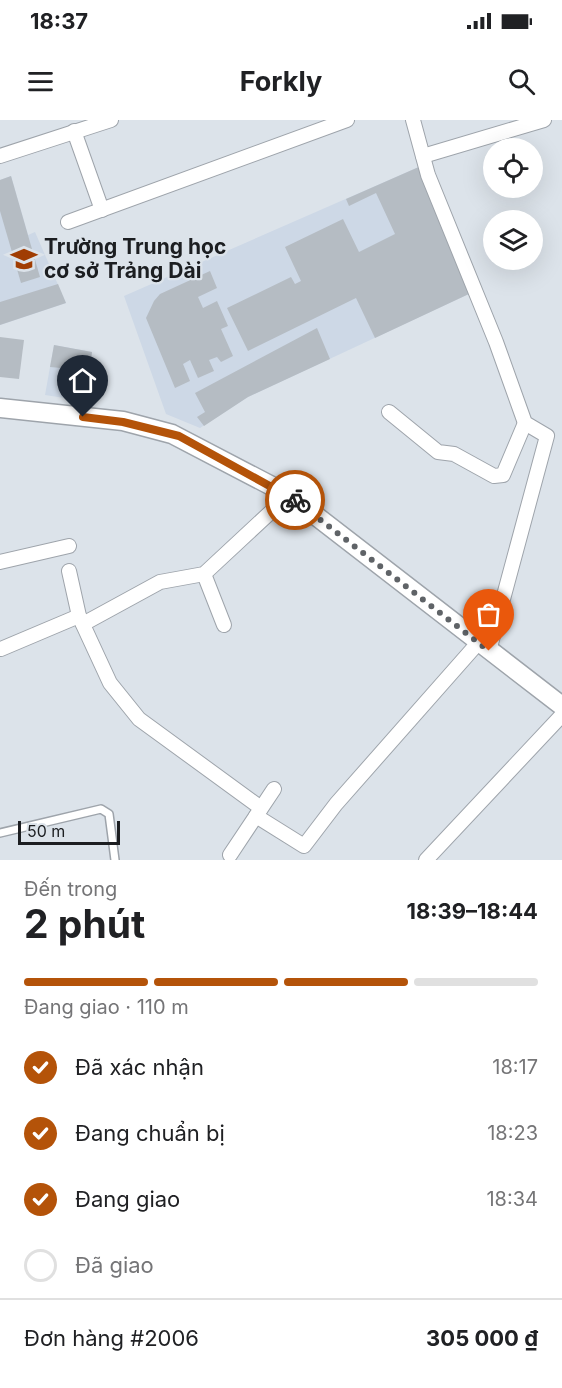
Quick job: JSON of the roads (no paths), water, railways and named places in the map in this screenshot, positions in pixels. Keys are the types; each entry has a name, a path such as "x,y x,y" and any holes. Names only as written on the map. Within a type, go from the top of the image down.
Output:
{"street":[{"path":"0,156 111,120"},
{"path":"68,222 347,120"},
{"path":"69,571 81,620 110,683 139,719 304,846 336,804 484,647 547,439 544,433 525,423 423,156 413,120"},
{"path":"423,156 544,120"},
{"path":"74,131 102,210"},
{"path":"0,408 123,422 172,434 289,495 562,706"},
{"path":"389,412 438,452 454,454 494,476 503,475 525,423"},
{"path":"1,649 81,620 160,582 204,574 289,495"},
{"path":"0,562 69,546"},
{"path":"204,574 224,625"},
{"path":"426,860 562,715"},
{"path":"230,855 274,789"}],"lane":[{"path":"0,833 101,809 109,814 115,860"}],"place":[{"name":"Trường Trung học cơ sở Trảng Dài","path":"24,259"}]}
